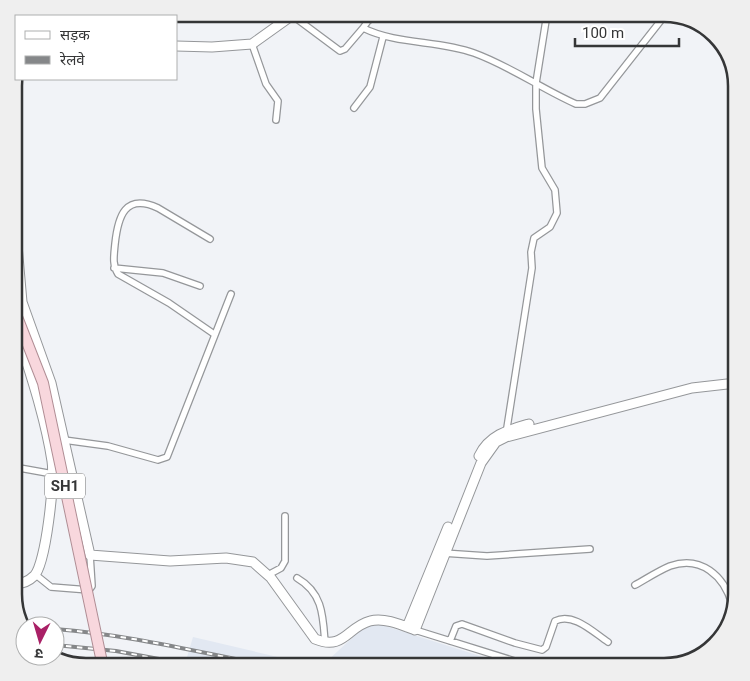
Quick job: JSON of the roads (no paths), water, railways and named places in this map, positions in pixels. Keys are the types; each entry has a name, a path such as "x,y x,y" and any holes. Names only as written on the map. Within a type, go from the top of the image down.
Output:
{"main road":[{"name":"SH1","path":"23,332 43,383 102,658"}],"street":[{"path":"178,46 212,48 252,44 284,22"},
{"path":"303,22 340,51 345,49 367,22"},
{"path":"506,434 532,268 533,242 550,227 557,213 555,190 542,168 538,151 536,83 546,22"},
{"path":"363,28 384,36 474,53 576,104 584,104 600,98 660,22"},
{"path":"354,108 370,87 384,36"},
{"path":"252,44 266,84 278,101 276,120"},
{"path":"210,239 158,208 149,204 136,203 128,206 121,215 117,228 114,268 118,274 169,303 214,334"},
{"path":"114,268 163,273 200,286"},
{"path":"64,440 108,446 158,460 167,458 231,294"},
{"path":"23,305 51,383 90,555 92,586 89,590 51,587 36,576"},
{"path":"23,353 48,439 54,474 43,559 36,576 23,584"},
{"path":"411,628 480,453 486,444 506,434 701,380 728,378"},
{"path":"411,628 481,463 496,442 506,434 692,388 728,384"},
{"path":"23,469 54,474"},
{"path":"268,575 284,566 285,516"},
{"path":"444,553 487,556 590,548"},
{"path":"90,555 170,561 226,558 243,560 260,567 268,575 315,639 325,643 339,641 369,621 386,621 505,658"},
{"path":"635,586 669,566 683,564 705,567 727,587 728,590"},
{"path":"297,578 308,584 320,602 325,643"},
{"path":"450,641 456,626 462,624 515,644 542,650 546,647 556,621 566,618 575,620 608,642"}],"railway":[{"path":"65,630 139,640 230,658"},
{"path":"65,646 116,651 154,658"}]}
